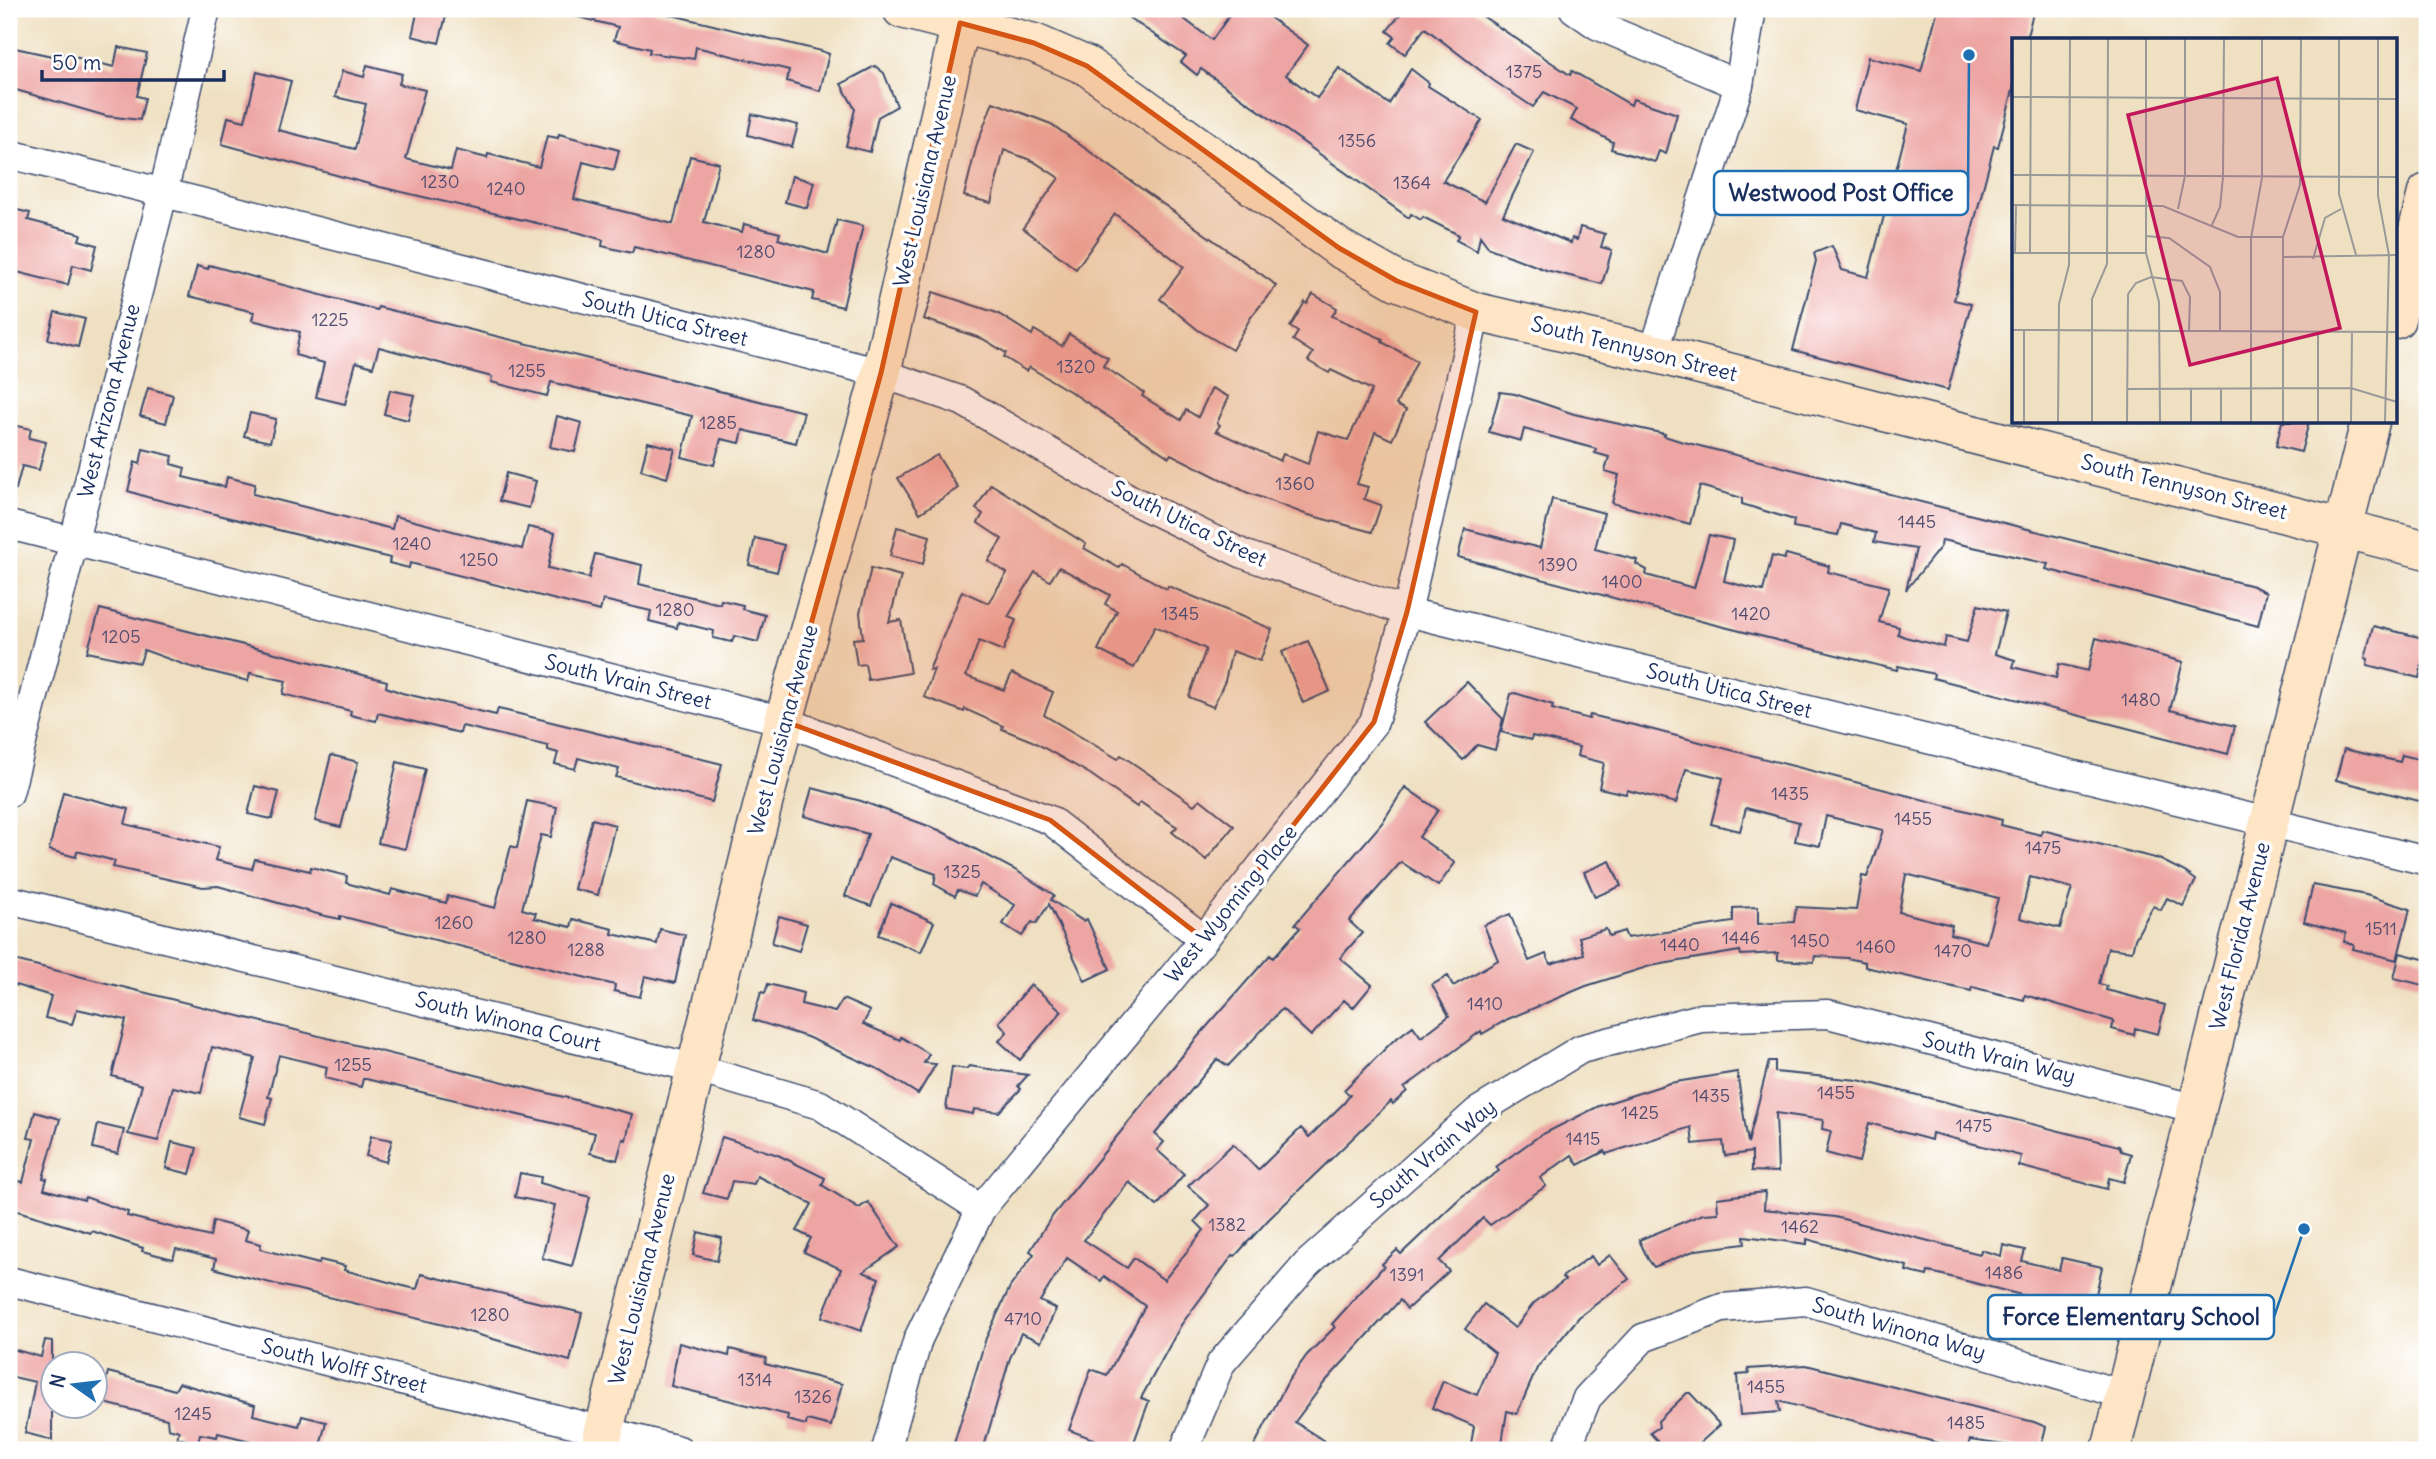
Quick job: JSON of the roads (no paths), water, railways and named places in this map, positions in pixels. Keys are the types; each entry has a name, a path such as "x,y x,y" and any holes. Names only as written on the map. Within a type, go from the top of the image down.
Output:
{"street":[{"name":"West Arizona Avenue","path":"9,793 163,194 206,9"},
{"name":"South Tennyson Street","path":"902,9 962,16 1087,66 1339,248 1397,281 1476,312 1653,353 2427,550"},
{"path":"1574,9 1597,25 1739,85"},
{"path":"1653,353 1739,85 1752,9"},
{"name":"West Louisiana Avenue","path":"601,1441 784,721 881,373 962,16"},
{"name":"South Utica Street","path":"9,154 881,373 962,401 1130,499 1243,554 1407,612 2427,861"},
{"path":"2398,311 2426,206"},
{"name":"West Wyoming Place","path":"886,1450 918,1339 981,1209 1204,939 1374,722 1407,612 1476,312"},
{"name":"West Florida Avenue","path":"2111,1450 2369,424"},
{"name":"South Vrain Street","path":"9,525 784,721 1050,820 1204,939"},
{"name":"South Winona Court","path":"9,900 694,1068 820,1105 981,1209"},
{"name":"South Vrain Way","path":"1184,1450 1220,1363 1307,1264 1477,1112 1581,1049 1701,1018 1828,1014 2197,1109"},
{"name":"South Wolff Street","path":"9,1281 601,1441 679,1450"},
{"name":"South Winona Way","path":"1566,1450 1587,1398 1643,1338 1722,1308 1806,1301 2125,1395"}],"place":[{"name":"Westwood Post Office","path":"1969,55"},
{"name":"Force Elementary School","path":"2304,1229"}]}
